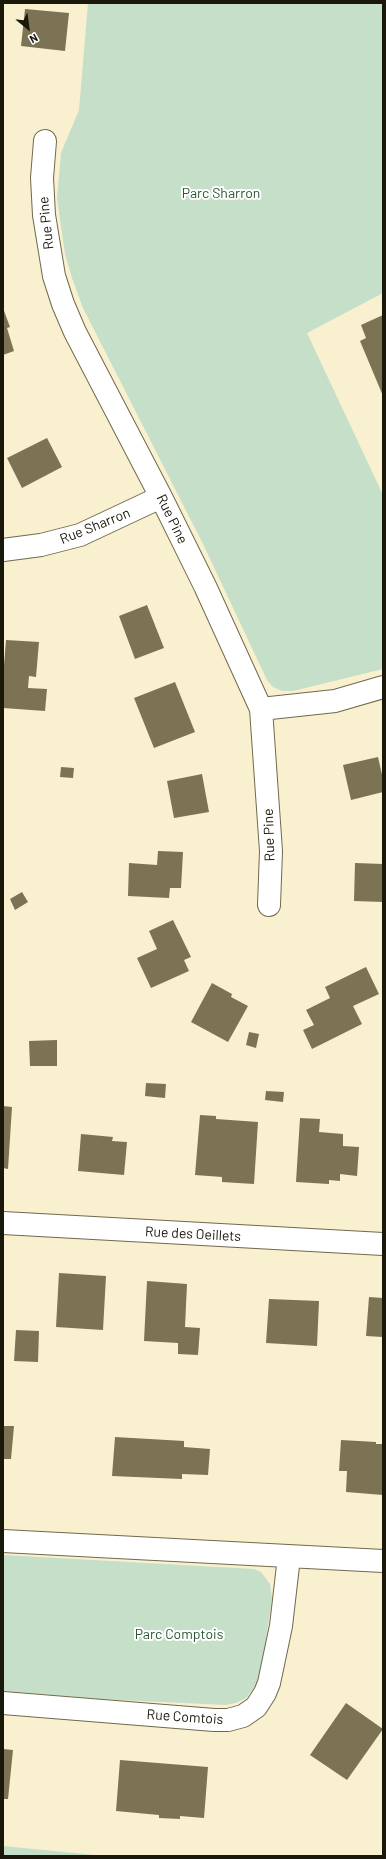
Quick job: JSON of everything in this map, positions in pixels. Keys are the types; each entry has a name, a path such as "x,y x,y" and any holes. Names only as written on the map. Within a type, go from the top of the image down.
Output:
{"street":[{"name":"Rue Pine","path":"45,141 42,178 44,215 54,276 63,304 75,332 162,497 205,586 261,709 271,851 269,905"},
{"name":"Rue Sharron","path":"3,550 41,546 80,535 162,497"},
{"path":"261,709 335,701 383,687"},
{"name":"Rue des Oeillets","path":"3,1223 383,1244"},
{"path":"3,1541 383,1561"},
{"name":"Rue Comtois","path":"3,1702 214,1720 228,1720 243,1716 256,1707 265,1693 269,1683 282,1626 289,1557"}],"green space":[{"name":"Parc Sharron","path":"88,3 383,3 383,293 307,333 383,495 383,669 293,691 282,691 273,687 267,680 203,544 83,308 65,254 57,198 61,153 79,110"},
{"name":"Parc Comptois","path":"3,1555 254,1569 261,1572 270,1584 272,1598 262,1667 258,1680 246,1698 236,1703 225,1705 99,1699 3,1691"},
{"path":"3,1846 105,1856 3,1856"}],"building":[{"path":"25,9 69,13 65,51 21,46"},
{"path":"3,308 10,327 7,328 14,351 3,355"},
{"path":"383,315 383,396 360,341 366,338 361,325"},
{"path":"47,438 62,467 22,488 7,458"},
{"path":"147,605 164,648 135,659 119,616"},
{"path":"6,640 39,642 36,677 29,676 28,688 47,689 45,711 3,708 3,665"},
{"path":"175,682 195,732 154,748 134,698"},
{"path":"378,757 383,779 383,792 351,800 343,765"},
{"path":"61,767 74,768 73,778 60,777"},
{"path":"202,774 209,812 174,818 167,781"},
{"path":"158,851 183,852 181,888 170,888 169,898 128,896 129,863 157,865"},
{"path":"355,863 383,864 383,902 354,901"},
{"path":"22,892 28,902 15,910 10,899"},
{"path":"173,920 191,957 184,960 189,971 151,988 137,958 157,949 149,931"},
{"path":"366,967 379,994 353,1006 362,1024 312,1049 303,1030 314,1025 306,1010 330,998 325,987"},
{"path":"212,983 232,994 231,997 248,1006 228,1042 191,1022"},
{"path":"249,1032 259,1034 256,1048 246,1045"},
{"path":"57,1040 57,1066 30,1066 29,1041"},
{"path":"146,1083 166,1084 165,1098 145,1096"},
{"path":"266,1091 284,1092 283,1102 265,1100"},
{"path":"3,1106 12,1107 8,1169 3,1168"},
{"path":"200,1115 216,1116 216,1119 258,1122 254,1184 222,1182 222,1177 195,1175"},
{"path":"300,1118 320,1119 319,1132 343,1134 343,1146 359,1147 357,1176 340,1174 340,1181 329,1180 329,1184 296,1182"},
{"path":"81,1134 113,1137 112,1141 127,1142 124,1175 78,1171"},
{"path":"59,1273 106,1276 103,1330 56,1327"},
{"path":"147,1281 187,1284 185,1327 200,1328 198,1355 178,1354 178,1343 144,1341"},
{"path":"369,1297 383,1298 383,1337 366,1336"},
{"path":"269,1299 319,1301 317,1346 266,1343"},
{"path":"16,1330 39,1331 38,1362 14,1361"},
{"path":"3,1426 14,1426 11,1459 3,1459"},
{"path":"115,1437 184,1441 184,1447 210,1449 208,1475 182,1474 182,1479 112,1476"},
{"path":"341,1440 376,1442 376,1444 383,1444 383,1495 346,1492 347,1471 339,1471"},
{"path":"346,1703 383,1729 347,1780 310,1755"},
{"path":"3,1749 13,1750 8,1799 3,1799"},
{"path":"120,1760 208,1767 204,1818 180,1816 180,1819 159,1818 159,1815 116,1811"}]}
